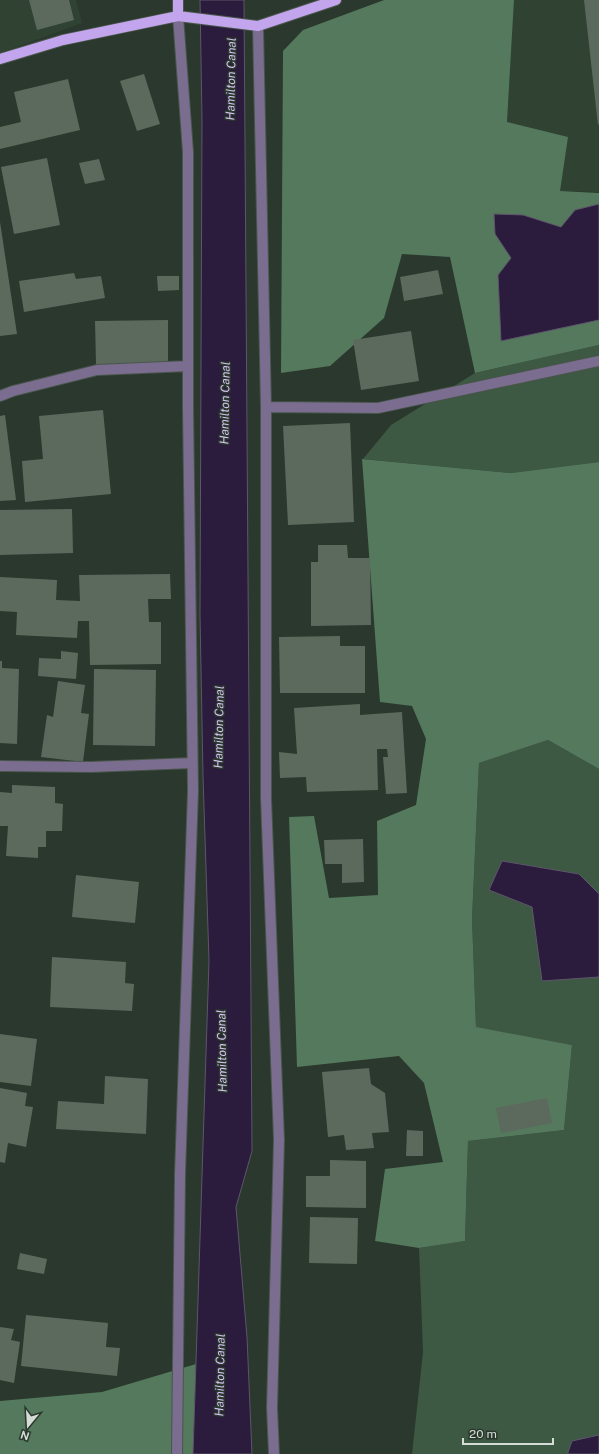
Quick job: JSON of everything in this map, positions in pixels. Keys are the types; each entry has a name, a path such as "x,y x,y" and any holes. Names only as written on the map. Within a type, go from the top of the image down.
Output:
{"main road":[{"path":"178,0 178,16"},
{"path":"0,59 62,40 178,16 258,26 336,0"}],"street":[{"path":"177,1454 180,1174 193,791 188,366 188,152 178,16"},
{"path":"258,26 266,407 266,798 279,1140 272,1408 274,1454"},
{"path":"266,407 378,408 599,361"},
{"path":"0,396 13,391 98,370 188,366"},
{"path":"0,766 91,767 192,763"}],"shaded area":[{"path":"0,0 76,0 82,23 0,53"},
{"path":"514,0 599,0 599,192 560,191 507,122"},
{"path":"599,345 599,462 511,473 363,459 391,425 475,373"},
{"path":"548,740 599,769 599,1454 412,1454 423,1352 419,1248 465,1241 468,1141 564,1130 572,1045 476,1028 472,919 479,763"}],"green space":[{"path":"384,0 514,0 507,122 568,137 560,191 599,193 599,345 475,373 450,257 402,254 384,318 330,366 281,373 283,51 303,30"},
{"path":"362,459 511,473 599,462 599,769 548,740 479,763 472,919 476,1027 572,1045 564,1130 468,1141 465,1241 419,1248 375,1241 385,1169 443,1162 424,1083 399,1056 297,1067 289,817 314,816 329,898 378,895 377,821 416,805 426,739 412,706 380,702"},
{"path":"196,1364 193,1454 0,1454 0,1401 102,1392"}],"water":[{"name":"Hamilton Canal","path":"200,0 244,0 252,1151 236,1207 247,1337 252,1454 193,1454 209,961 200,615 202,120"},
{"path":"599,204 599,320 501,341 498,275 511,258 495,234 494,214 523,215 561,227 575,210"},
{"path":"502,861 579,874 599,894 599,977 542,981 532,907 489,890"},
{"path":"599,1435 599,1454 568,1454 572,1441"}],"building":[{"path":"29,0 69,0 74,20 37,30"},
{"path":"584,0 599,0 598,125"},
{"path":"144,74 160,124 137,131 120,81"},
{"path":"68,79 80,130 0,149 0,127 21,122 14,92"},
{"path":"47,158 60,225 14,234 1,167"},
{"path":"99,159 105,180 85,184 79,163"},
{"path":"0,222 17,334 0,336"},
{"path":"438,270 443,294 404,301 400,277"},
{"path":"74,273 76,279 101,276 105,298 24,312 19,281"},
{"path":"157,276 179,276 179,290 158,291"},
{"path":"168,320 168,364 96,365 95,321"},
{"path":"411,331 419,381 361,390 353,340"},
{"path":"103,410 111,494 25,502 22,461 43,459 39,416"},
{"path":"5,415 16,500 0,501 0,416"},
{"path":"350,423 354,522 288,525 283,426"},
{"path":"72,509 73,553 0,555 0,510"},
{"path":"318,545 347,545 348,558 370,558 371,625 311,626 311,562 318,562"},
{"path":"170,574 171,599 148,599 149,622 161,622 161,664 90,665 89,621 78,621 77,638 16,635 17,612 0,611 0,577 57,580 56,600 80,601 79,575"},
{"path":"340,636 340,646 365,646 365,693 280,693 279,637"},
{"path":"61,651 78,653 76,679 38,676 39,658 61,659"},
{"path":"0,661 2,661 2,668 19,669 17,744 0,743"},
{"path":"94,669 156,670 155,746 93,745"},
{"path":"58,681 85,685 81,713 89,714 83,762 41,757 47,715 53,717"},
{"path":"360,704 360,715 402,712 407,793 386,794 383,757 388,757 387,749 377,749 378,790 307,792 306,777 280,778 279,752 297,754 294,708"},
{"path":"12,785 55,787 55,803 63,804 62,831 46,831 46,847 38,847 38,858 6,856 8,826 0,826 0,792 12,793"},
{"path":"363,839 364,882 342,883 342,864 325,864 324,840"},
{"path":"76,875 139,882 135,923 72,917"},
{"path":"52,957 126,962 125,983 134,984 132,1011 50,1007"},
{"path":"0,1034 37,1039 31,1086 0,1082"},
{"path":"369,1068 371,1084 385,1093 389,1132 372,1133 374,1148 346,1150 344,1135 328,1137 322,1072"},
{"path":"105,1076 148,1079 146,1134 56,1129 58,1101 104,1104"},
{"path":"0,1088 27,1093 25,1106 33,1107 26,1147 8,1143 5,1163 0,1162"},
{"path":"547,1098 552,1123 501,1133 496,1108"},
{"path":"407,1130 423,1131 423,1156 406,1156"},
{"path":"330,1160 366,1161 366,1208 306,1207 306,1176 330,1176"},
{"path":"310,1217 358,1218 357,1264 309,1263"},
{"path":"20,1253 47,1259 44,1274 17,1269"},
{"path":"26,1315 108,1323 106,1347 120,1348 117,1376 21,1366"},
{"path":"0,1327 14,1329 11,1340 20,1342 14,1383 0,1380"}]}
